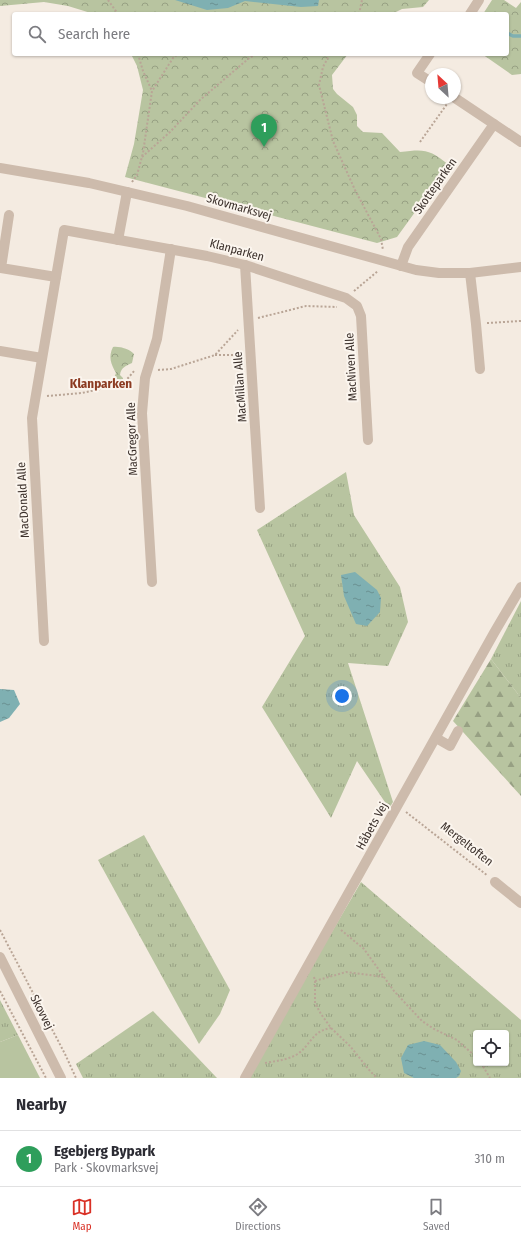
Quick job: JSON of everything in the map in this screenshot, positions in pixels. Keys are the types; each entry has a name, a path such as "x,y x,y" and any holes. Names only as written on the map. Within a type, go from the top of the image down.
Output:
{"street":[{"path":"471,12 480,0"},
{"path":"425,78 417,73 429,56"},
{"path":"461,102 521,142"},
{"name":"Skotteparken","path":"401,266 408,247 494,124"},
{"name":"Skovmarksvej","path":"0,168 89,183 187,206 416,270 439,273 470,273 521,268"},
{"path":"118,240 127,192"},
{"path":"9,215 1,268 56,277"},
{"name":"Klanparken","path":"64,230 171,249 245,265 346,298"},
{"name":"MacDonald Alle","path":"44,642 32,418 64,230"},
{"name":"MacGregor Alle","path":"152,582 142,413 145,378 157,339 171,249"},
{"name":"MacMillan Alle","path":"245,265 260,508"},
{"path":"470,273 480,369"},
{"name":"MacNiven Alle","path":"346,298 357,306 361,316 368,440"},
{"path":"0,351 42,358"},
{"name":"Håbets Vej","path":"245,1078 521,587"},
{"path":"436,738 450,746 458,731"},
{"name":"Mergeltoften","path":"495,882 521,902"},
{"name":"Skovvej","path":"0,957 62,1078"}],"path":[{"path":"108,0 117,12"},
{"path":"359,12 362,0"},
{"path":"139,56 143,72 152,92"},
{"path":"127,192 136,175 142,157 152,92 176,56"},
{"path":"142,157 170,132 200,100 253,56"},
{"path":"215,355 248,320 306,306 342,307 346,298 380,270 384,252 381,239 355,190 333,142 323,103 319,86 323,67 329,56"},
{"path":"420,142 447,104"},
{"path":"476,324 521,321"},
{"path":"35,396 56,396 82,393 123,384 139,366 148,369 161,370 171,369 215,355 251,356"},
{"name":"Mergeltoften","path":"398,806 495,882"},
{"path":"333,923 364,949 394,991 422,1022 457,1040 473,1054"},
{"path":"0,930 76,1078"},
{"path":"309,964 315,981 314,1003 331,1028 350,1046 377,1078"},
{"path":"315,981 346,972 384,977"},
{"path":"0,991 46,1078"},
{"path":"252,1066 283,1061 297,1054 315,1034 331,1028"},
{"path":"483,1066 490,1078"}],"green space":[{"path":"0,0 429,0 423,7 402,9 396,12 88,12 68,6 44,2 0,6"},
{"path":"492,0 504,0 516,8 521,2 521,74 512,75 485,56 509,56 509,12 484,12"},
{"path":"132,56 346,56 332,75 333,89 353,107 357,115 357,126 363,132 382,133 400,152 426,151 449,165 397,237 377,243 125,177 134,144 143,90 137,66"},
{"path":"113,347 124,348 134,354 132,363 121,370 120,375 123,378 123,381 120,383 114,378 116,373 110,357"},
{"path":"346,472 354,515 400,587 408,622 388,666 348,663 393,802 389,808 357,761 331,818 262,707 305,636 257,530"},
{"path":"521,601 521,698 491,659"},
{"path":"491,659 521,698 521,796 453,721"},
{"path":"144,835 230,990 220,1014 199,1044 98,860"},
{"path":"361,882 521,1020 521,1078 248,1078"},
{"path":"0,1000 18,1035 0,1042"},
{"path":"153,1011 217,1078 83,1078 76,1064"},
{"path":"18,1035 40,1078 0,1078 0,1042"}],"water":[{"path":"175,0 319,0 318,6 301,7 245,1 228,8 207,10"},
{"path":"355,572 377,590 381,598 380,612 367,626 356,624 344,596 341,575"},
{"path":"0,689 14,690 20,704 9,718 0,722"},
{"path":"424,1041 440,1045 456,1062 461,1071 459,1076 456,1078 414,1078 404,1073 401,1058 408,1045"}],"waterway":[{"path":"509,34 513,36 521,36"}],"place":[{"name":"Egebjerg Bypark","path":"264,147"}],"district":[{"name":"Klanparken","path":"101,383"}]}
